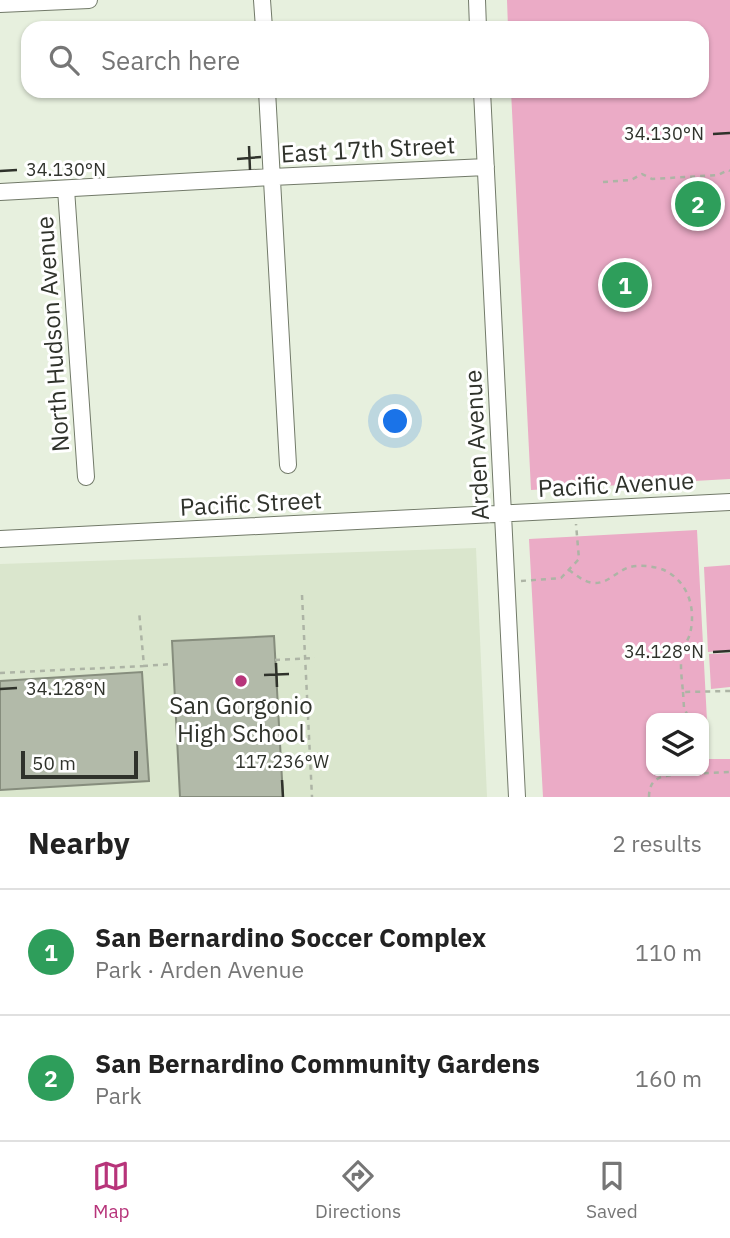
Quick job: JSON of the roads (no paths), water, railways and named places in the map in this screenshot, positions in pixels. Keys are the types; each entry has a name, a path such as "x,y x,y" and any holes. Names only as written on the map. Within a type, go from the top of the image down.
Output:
{"street":[{"path":"0,4 89,0"},
{"path":"262,0 264,21"},
{"path":"477,0 478,21"},
{"path":"267,98 288,465"},
{"name":"Arden Avenue","path":"482,98 517,797"},
{"name":"East 17th Street","path":"0,192 486,167"},
{"name":"North Hudson Avenue","path":"66,189 86,477"},
{"name":"Pacific Avenue","path":"504,514 730,502"},
{"name":"Pacific Street","path":"0,540 504,514"}],"place":[{"name":"San Bernardino Community Gardens","path":"698,204"},
{"name":"San Bernardino Soccer Complex","path":"625,285"},
{"name":"San Gorgonio High School","path":"241,681"}]}
